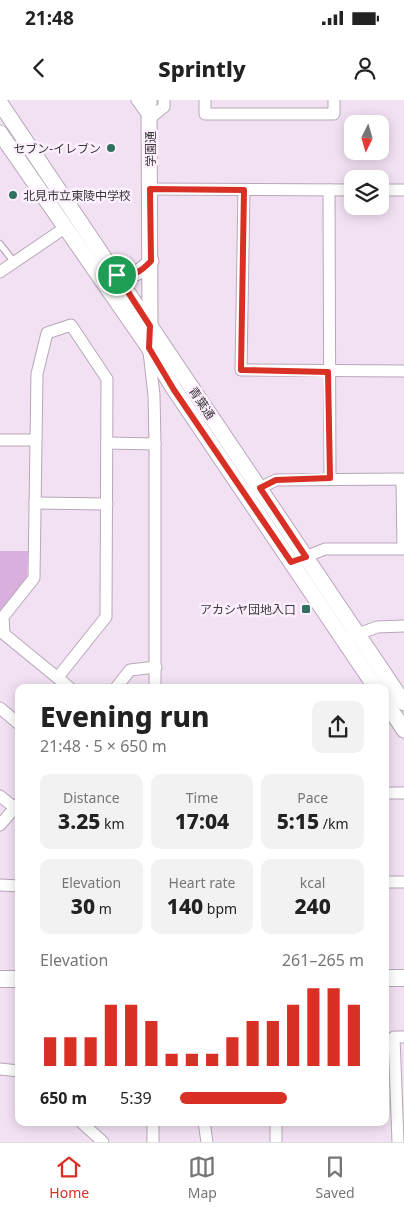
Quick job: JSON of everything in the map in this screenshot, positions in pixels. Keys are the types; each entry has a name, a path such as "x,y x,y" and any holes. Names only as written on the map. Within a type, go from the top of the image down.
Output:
{"main road":[{"path":"389,978 404,978"},
{"path":"0,979 15,979"}],"street":[{"path":"137,100 150,118 164,107 164,100"},
{"name":"学園通","path":"149,100 151,261 149,348"},
{"path":"205,100 205,114 334,114 334,100"},
{"name":"青葉通","path":"0,103 306,557 374,684"},
{"name":"青葉通","path":"0,133 149,348 245,496 291,562 388,684"},
{"path":"150,189 344,190"},
{"path":"244,190 241,370 404,371"},
{"path":"329,190 328,372 330,478"},
{"path":"389,190 404,190"},
{"path":"0,272 66,227"},
{"path":"117,275 131,276 141,272 151,261"},
{"path":"58,677 106,617 107,379 71,325 46,333 37,374 34,578 3,617 4,634 66,684"},
{"path":"149,348 154,394 156,444 155,684"},
{"path":"0,440 35,440"},
{"path":"107,443 156,444"},
{"path":"245,496 276,480 330,478 402,479 403,549 325,549 291,562"},
{"path":"35,503 106,504"},
{"path":"350,637 377,626 404,626"},
{"path":"119,684 130,670 156,668"},
{"name":"青葉通","path":"389,685 404,703"},
{"path":"0,708 15,721"},
{"path":"395,717 404,730"},
{"path":"389,793 404,793"},
{"path":"0,796 15,810 0,825"},
{"path":"389,882 404,882"},
{"path":"0,885 15,886"},
{"path":"398,1142 394,1036 404,1037"},
{"path":"0,1069 15,1070"},
{"path":"85,1126 103,1142"},
{"path":"153,1126 153,1142"},
{"path":"205,1126 207,1142"},
{"path":"276,1126 276,1142"}],"lane":[{"path":"0,244 14,262"}],"shaded area":[{"path":"0,551 28,551 27,579 0,610"}],"place":[{"name":"セブン-イレブン","path":"111,148"},
{"name":"北見市立東陵中学校","path":"13,195"},
{"name":"アカシヤ団地入口","path":"306,609"}],"route":[{"path":"150,189 244,190 241,370 328,372 330,478 276,480 260,488 306,557 291,562 245,496 174,390 149,348 150,326 117,275 131,276 141,272 151,261 150,189"}]}
